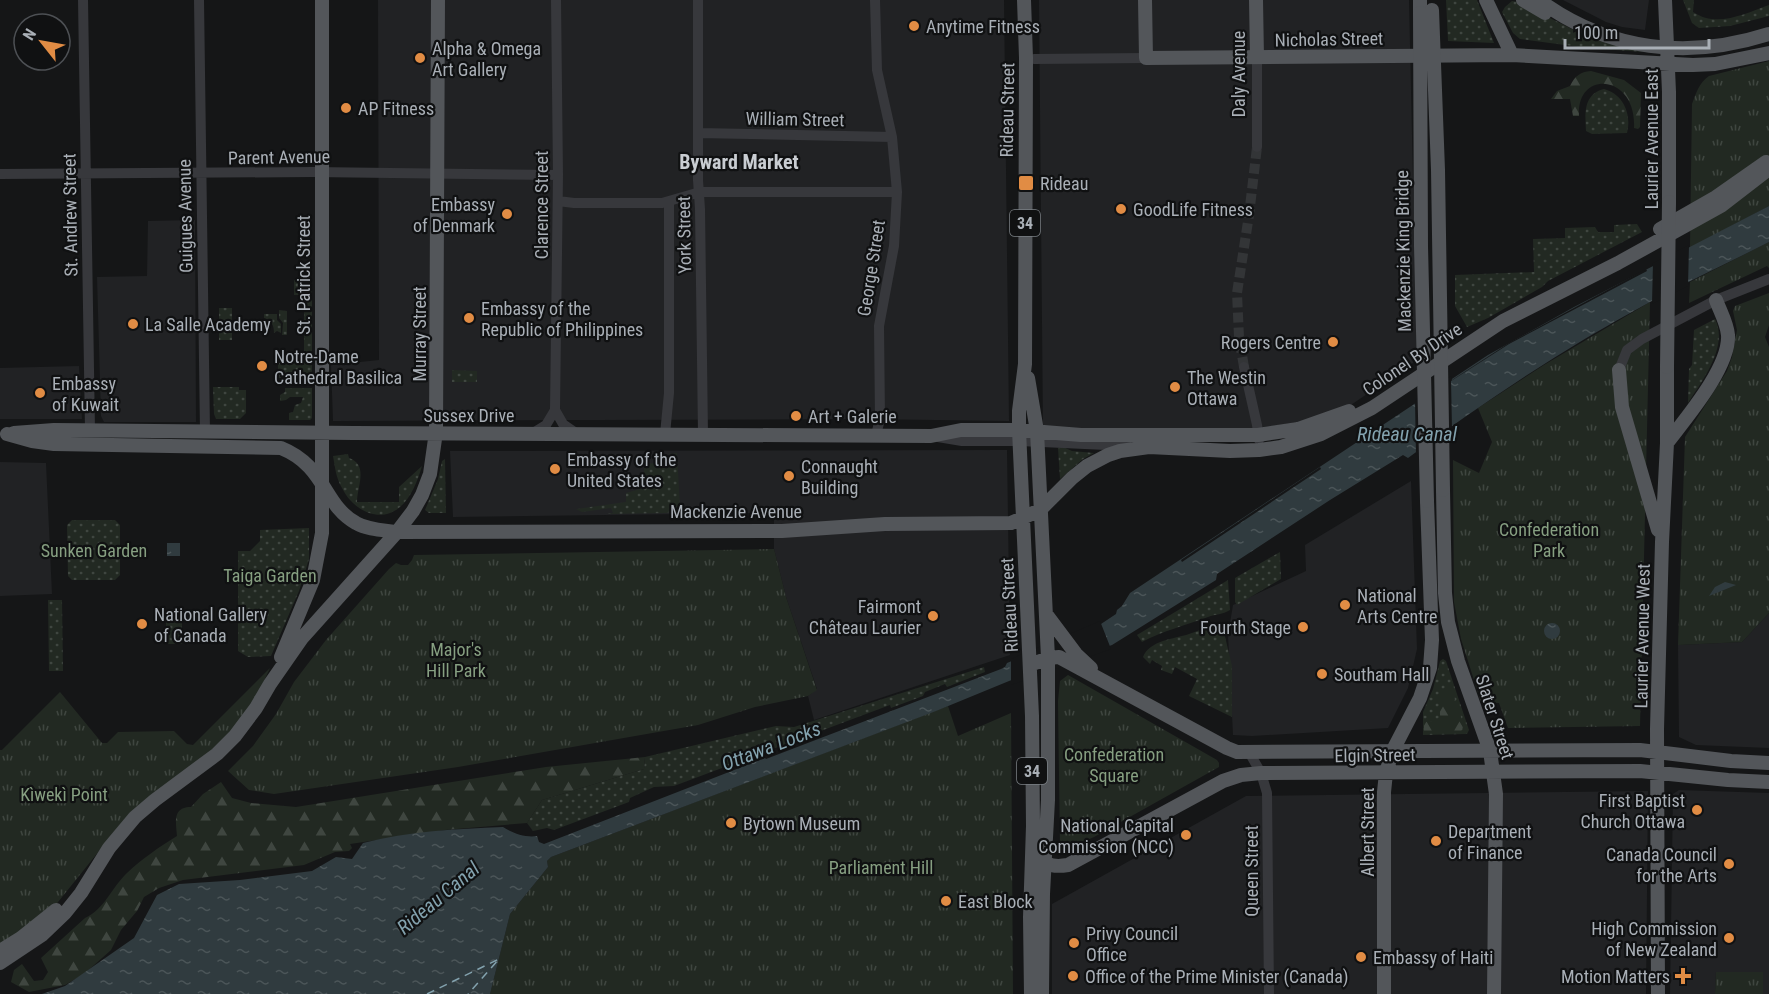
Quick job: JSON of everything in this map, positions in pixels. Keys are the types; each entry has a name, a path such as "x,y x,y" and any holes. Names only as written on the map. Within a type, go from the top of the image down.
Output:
{"main road":[{"name":"St. Patrick Street","path":"270,684 314,580 321,544 322,0"},
{"name":"Murray Street","path":"270,684 309,630 413,511 426,485 432,463 436,432 438,0"},
{"name":"Rideau Street","path":"1024,0 1026,58 1025,364 1019,411 1030,665"},
{"path":"1145,0 1146,58"},
{"name":"Daly Avenue","path":"1256,0 1257,57"},
{"path":"1486,0 1512,55"},
{"path":"1492,13 1499,0"},
{"path":"1523,0 1556,18 1570,21"},
{"path":"1539,0 1570,21 1612,39 1645,46 1718,47 1769,34"},
{"name":"Laurier Avenue East","path":"1665,0 1668,48 1669,279"},
{"name":"Mackenzie King Bridge","path":"1426,6 1438,170 1443,490"},
{"name":"Mackenzie King Bridge","path":"1426,6 1421,261 1427,501"},
{"name":"Nicholas Street","path":"1146,58 1512,55 1668,64 1715,64 1769,53"},
{"name":"Colonel By Drive","path":"1037,436 1258,435 1298,429 1342,415 1371,400 1501,315 1613,257 1716,197 1769,160"},
{"name":"Colonel By Drive","path":"1149,447 1259,450 1281,447 1312,438 1356,417 1503,321 1721,206 1769,169"},
{"name":"Laurier Avenue West","path":"1658,994 1658,751 1662,543 1667,443 1669,279"},
{"path":"1667,443 1722,363 1728,344 1728,335 1716,300"},
{"name":"Rideau Street","path":"1025,364 1037,436 1048,658"},
{"path":"1619,370 1620,399 1662,543"},
{"name":"Sussex Drive","path":"4,434 32,430 90,430 931,436 961,430 1037,436"},
{"name":"Sussex Drive","path":"4,434 54,444 281,448 301,458 322,481"},
{"name":"Mackenzie Avenue","path":"322,481 340,509 355,523 374,529 397,532 782,531 885,525 1011,523 1040,510 1072,478 1096,460 1120,451 1149,447"},
{"name":"Slater Street","path":"1443,490 1444,593 1448,622 1465,682 1490,751 1494,770 1496,794 1494,994"},
{"name":"Albert Street","path":"1384,994 1384,792 1386,773 1392,752 1420,698 1428,677 1431,658 1427,501"},
{"name":"Elgin Street","path":"1046,613 1076,654 1109,683"},
{"name":"Elgin Street","path":"1048,658 1059,657 1237,752 1658,751 1731,761 1769,763"},
{"path":"1030,665 1048,658"},
{"name":"34","path":"1042,994 1048,801 1048,658"},
{"name":"34","path":"1030,665 1033,826 1030,916 1031,994"},
{"path":"0,963 9,950 51,915 98,864 116,838 135,817 226,746 253,713 270,684"},
{"name":"Elgin Street","path":"1045,864 1068,865 1223,781 1261,773 1494,770 1659,772 1769,782"},
{"path":"1033,826 1036,851 1045,864"}],"street":[{"name":"St. Andrew Street","path":"83,0 90,430"},
{"name":"Guigues Avenue","path":"199,0 205,432"},
{"name":"Clarence Street","path":"555,410 558,201 556,0"},
{"name":"York Street","path":"698,0 698,180 703,434"},
{"name":"George Street","path":"875,0 877,70 892,138 897,192 894,246 879,326 880,419 876,435"},
{"name":"Daly Avenue","path":"1257,57 1257,147"},
{"path":"1034,59 1146,58"},
{"name":"William Street","path":"698,133 892,138"},
{"name":"Parent Avenue","path":"0,174 321,172 558,175"},
{"path":"558,201 574,203 669,202 700,192 897,192"},
{"name":"York Street","path":"665,434 669,393 669,202"},
{"path":"1619,370 1624,354 1634,343 1716,300 1769,279"},
{"path":"1244,367 1259,450"},
{"path":"533,433 546,425 555,410"},
{"path":"555,410 560,421 576,433"},
{"name":"Colonel By Drive","path":"1037,436 1149,447"},
{"name":"Queen Street","path":"1249,752 1261,773 1267,794 1269,994"}],"shaded area":[{"path":"378,0 1004,0 1009,421 865,419 333,421 331,365 379,360"},
{"path":"1039,0 1409,0 1417,360 1345,409 1310,420 1232,432 1043,431"},
{"path":"1563,0 1649,0 1645,30 1606,22"},
{"path":"195,220 196,422 104,422 101,416 97,277 147,276 148,221"},
{"name":"Embassy of Kuwait","path":"79,366 82,419 0,419 0,368"},
{"path":"1007,450 1010,655 814,720 808,696 817,689 786,597 774,549 774,513 453,517 450,451"},
{"path":"0,462 46,463 52,594 0,596"},
{"name":"National Arts Centre","path":"1411,481 1417,649 1408,688 1388,728 1252,736 1233,735 1228,635 1233,605 1306,571 1305,545"},
{"path":"1769,613 1769,748 1696,745 1679,737 1678,645 1742,642"},
{"path":"1679,790 1769,793 1769,994 1763,994 1763,972 1716,972 1715,994 1670,994 1673,794"},
{"path":"1648,791 1646,994 1052,994 1052,904 1246,796"}],"green space":[{"path":"1446,0 1477,0 1494,43 1448,41"},
{"path":"1683,0 1694,0 1693,12 1711,19 1731,18 1769,5 1769,16 1730,26 1699,28 1692,23"},
{"path":"1512,1 1578,32 1608,43 1644,50 1644,52 1587,48 1520,39 1513,33 1502,12"},
{"path":"1769,61 1769,206 1690,248 1692,104 1696,92 1709,76"},
{"path":"1591,71 1624,80 1641,93 1640,127 1638,129 1634,128 1632,110 1626,97 1617,88 1606,84 1596,85 1587,90 1581,101 1579,116 1573,116 1570,99 1551,99 1557,91 1570,86 1578,75"},
{"path":"1604,89 1621,100 1627,112 1627,133 1592,134 1586,131 1586,112 1589,100 1592,95"},
{"path":"1637,224 1642,232 1548,281 1542,287 1488,318 1467,327 1455,306 1455,275 1534,272 1533,239 1565,238 1565,228 1595,227 1598,232 1614,232 1614,225"},
{"path":"1769,242 1769,268 1767,266 1689,303 1690,282"},
{"path":"302,279 303,283 312,283 312,381 285,381 285,378 278,378 278,354 304,354 304,295 294,295 294,280"},
{"path":"1769,293 1769,325 1765,337 1769,347 1769,613 1742,642 1678,645 1685,437 1727,371 1737,330 1733,311 1735,306"},
{"name":"Confederation Park","path":"1650,302 1640,726 1508,728 1499,703 1481,702 1461,639 1454,602 1453,460 1479,473 1492,442 1478,408 1544,365"},
{"path":"219,308 232,308 232,340 219,340"},
{"path":"279,310 287,311 287,335 282,335 283,323 279,318"},
{"path":"264,314 277,314 277,320 281,324 281,333 277,331 274,333 272,324 264,318"},
{"path":"1715,319 1719,340 1716,352 1706,374 1688,403 1694,330"},
{"path":"452,370 477,371 477,382 452,382"},
{"path":"213,387 239,387 239,390 246,390 246,413 240,419 216,419"},
{"path":"285,388 312,388 312,418 310,420 289,420 289,413 293,412 295,405 301,403 303,397 290,397 280,401 280,395 285,392"},
{"path":"1063,447 1072,451 1094,453 1083,459 1060,479 1058,448"},
{"path":"677,453 680,507 667,513 607,514 613,513 611,508 582,512 576,509 626,502 626,493 640,489 640,481 644,480 644,464 669,462 669,454"},
{"path":"348,454 349,458 359,466 360,471 357,502 399,502 399,487 422,466 408,499 400,507 383,515 359,508 347,496 336,472 333,456"},
{"path":"445,459 446,513 429,513 425,510 438,479 442,461"},
{"name":"Sunken Garden","path":"72,520 115,520 120,525 120,575 115,580 72,580 68,576 67,525"},
{"name":"Taiga Garden","path":"309,528 309,559 299,591 271,656 248,657 238,651 238,551 250,551 260,541 260,530"},
{"name":"Major's Hill Park","path":"774,549 786,597 817,690 808,696 755,707 698,725 458,767 274,794 249,790 228,771 253,746 276,714 294,682 326,640 389,569 396,563 408,565 414,555"},
{"path":"1280,552 1281,579 1237,605 1235,578"},
{"path":"1228,580 1230,610 1166,631 1142,642 1137,635"},
{"path":"48,600 62,600 63,671 49,671"},
{"path":"166,616 182,616 182,644 166,644"},
{"path":"1222,624 1232,666 1232,717 1189,696 1197,679 1175,667 1172,674 1161,670 1162,666 1152,660 1150,664 1143,657 1146,651 1157,644"},
{"path":"1443,659 1446,661 1469,730 1467,734 1423,735 1423,712 1433,689 1440,661"},
{"path":"984,667 985,672 947,687 945,684 925,692 923,696 891,708 890,705 674,786 654,787 630,798 629,802 554,830 547,828 533,831 527,823 542,800 644,769 645,757 776,726 794,727"},
{"name":"Kìwekì Point","path":"270,668 253,704 231,733 212,752 120,825 50,912 0,947 0,750 60,692 102,743 107,743 118,732 174,731 187,744 193,745"},
{"name":"Confederation Square","path":"1068,675 1217,760 1219,767 1094,837 1071,847 1060,846 1058,701 1060,681"},
{"path":"1450,689 1459,707 1463,727 1461,731 1424,732 1424,722 1437,721 1440,718 1441,693"},
{"name":"Parliament Hill","path":"948,706 958,736 1011,713 1013,994 490,994 510,914 548,867 547,861 551,857"},
{"path":"645,757 644,769 542,800 527,823 445,830 350,844 352,848 349,851 335,852 304,865 183,880 159,888 144,897 137,911 121,930 111,950 84,974 65,985 29,992 11,982 14,970 22,964 34,981 43,980 48,972 41,958 97,910 133,868 177,836 176,817 181,810 191,807 203,794 221,782 232,798 251,803 296,807 546,767"},
{"path":"1716,972 1763,972 1763,994 1715,994"}],"water":[{"name":"Rideau Canal","path":"1769,206 1769,242 1650,302 1557,356 1496,395 1408,458 1403,455 1330,500 1217,574 1216,580 1112,645 1009,681 936,711 551,857 547,861 548,867 510,914 490,994 42,994 65,986 134,938 157,895 179,884 240,880 312,871 336,857 352,859 363,843 433,831 503,827 519,834 537,836 539,842 544,844 1001,669 1007,663 1101,624 1116,614 1130,593 1488,355 1574,307"},
{"path":"167,543 180,543 180,556 167,556"},
{"path":"1725,582 1736,585 1709,596 1715,587"},
{"path":"1549,623 1555,623 1560,631 1558,637 1549,639 1544,634 1544,628"}],"pier":[{"path":"1689,245 1688,286 1652,304 1653,263"},
{"path":"1646,269 1647,271 1509,344 1451,381 1452,429 1416,455 1415,400 1451,376 1452,380 1509,343"},
{"path":"1320,467 1321,469 1182,562 1181,560"},
{"path":"1100,621 1111,649 1011,685 1011,659"}],"ferry route":[{"path":"427,994 499,959 468,994"}],"tunnel":[{"path":"1244,367 1239,337 1237,293 1257,147"}],"place":[{"name":"Anytime Fitness","path":"914,26"},
{"name":"Alpha & Omega Art Gallery","path":"420,58"},
{"name":"AP Fitness","path":"346,108"},
{"name":"Rideau","path":"1026,183"},
{"name":"GoodLife Fitness","path":"1121,209"},
{"name":"Embassy of Denmark","path":"507,214"},
{"name":"Embassy of the Republic of Philippines","path":"469,318"},
{"name":"La Salle Academy","path":"133,324"},
{"name":"Rogers Centre","path":"1333,342"},
{"name":"Notre-Dame Cathedral Basilica","path":"262,366"},
{"name":"The Westin Ottawa","path":"1175,387"},
{"name":"Embassy of Kuwait","path":"40,393"},
{"name":"Art + Galerie","path":"796,416"},
{"name":"Embassy of the United States","path":"555,469"},
{"name":"Connaught Building","path":"789,476"},
{"name":"National Arts Centre","path":"1345,605"},
{"name":"Fairmont Château Laurier","path":"933,616"},
{"name":"National Gallery of Canada","path":"142,624"},
{"name":"Fourth Stage","path":"1303,627"},
{"name":"Southam Hall","path":"1322,674"},
{"name":"First Baptist Church Ottawa","path":"1697,810"},
{"name":"Bytown Museum","path":"731,823"},
{"name":"National Capital Commission (NCC)","path":"1186,835"},
{"name":"Department of Finance","path":"1436,841"},
{"name":"Canada Council for the Arts","path":"1729,864"},
{"name":"East Block","path":"946,901"},
{"name":"High Commission of New Zealand","path":"1729,938"},
{"name":"Privy Council Office","path":"1074,943"},
{"name":"Embassy of Haiti","path":"1361,957"},
{"name":"Office of the Prime Minister (Canada)","path":"1073,976"},
{"name":"Motion Matters","path":"1683,976"}],"district":[{"name":"Byward Market","path":"739,162"}],"water label":[{"name":"Ottawa Locks","path":"771,746"}]}
